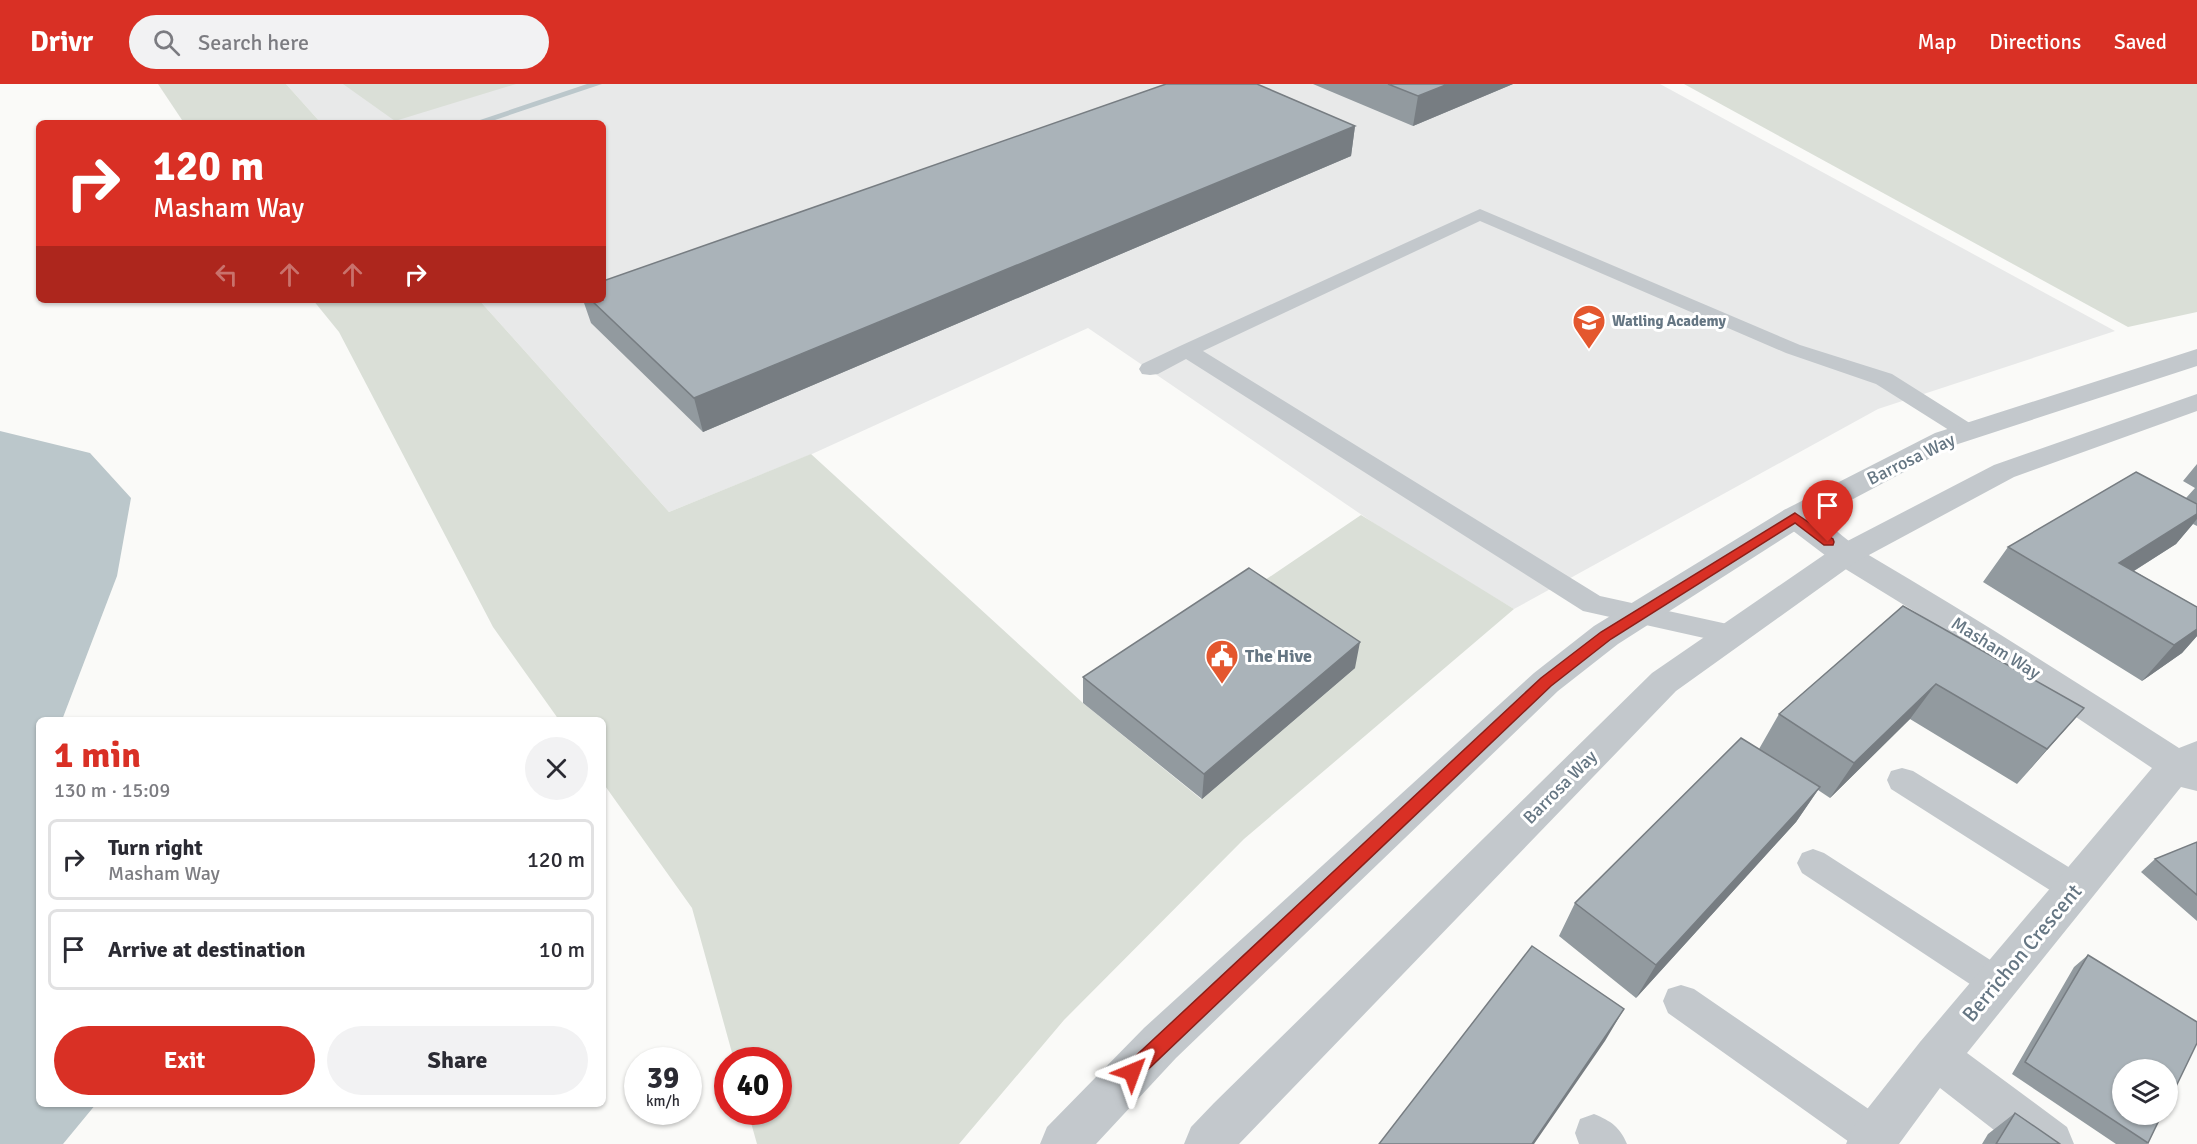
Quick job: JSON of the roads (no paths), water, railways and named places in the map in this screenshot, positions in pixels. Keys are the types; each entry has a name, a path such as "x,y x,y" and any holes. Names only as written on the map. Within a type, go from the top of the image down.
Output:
{"street":[{"name":"Barrosa Way","path":"1066,1143 1155,1049 1546,682 1606,635 1795,517 1945,440 2197,357"},
{"name":"Barrosa Way","path":"1208,1144 1230,1119 1664,682 1845,555 2004,471 2197,402"},
{"name":"Masham Way","path":"1795,517 1845,555 2190,766"},
{"name":"Berrichon Crescent","path":"1872,1141 1997,982 2076,889 2190,766"},
{"path":"1936,1057 2050,1144"}],"lane":[{"path":"1150,369 1480,214 1793,349 1884,379 1968,432"},
{"path":"1187,350 1592,604 1731,634"},
{"path":"1902,780 2076,889"},
{"path":"1814,863 1997,982"},
{"path":"1681,1001 1872,1141"}],"waterway":[{"path":"485,120 597,84"}],"place":[{"name":"Watling Academy","path":"1589,350"},
{"name":"The Hive","path":"1222,685"}]}
